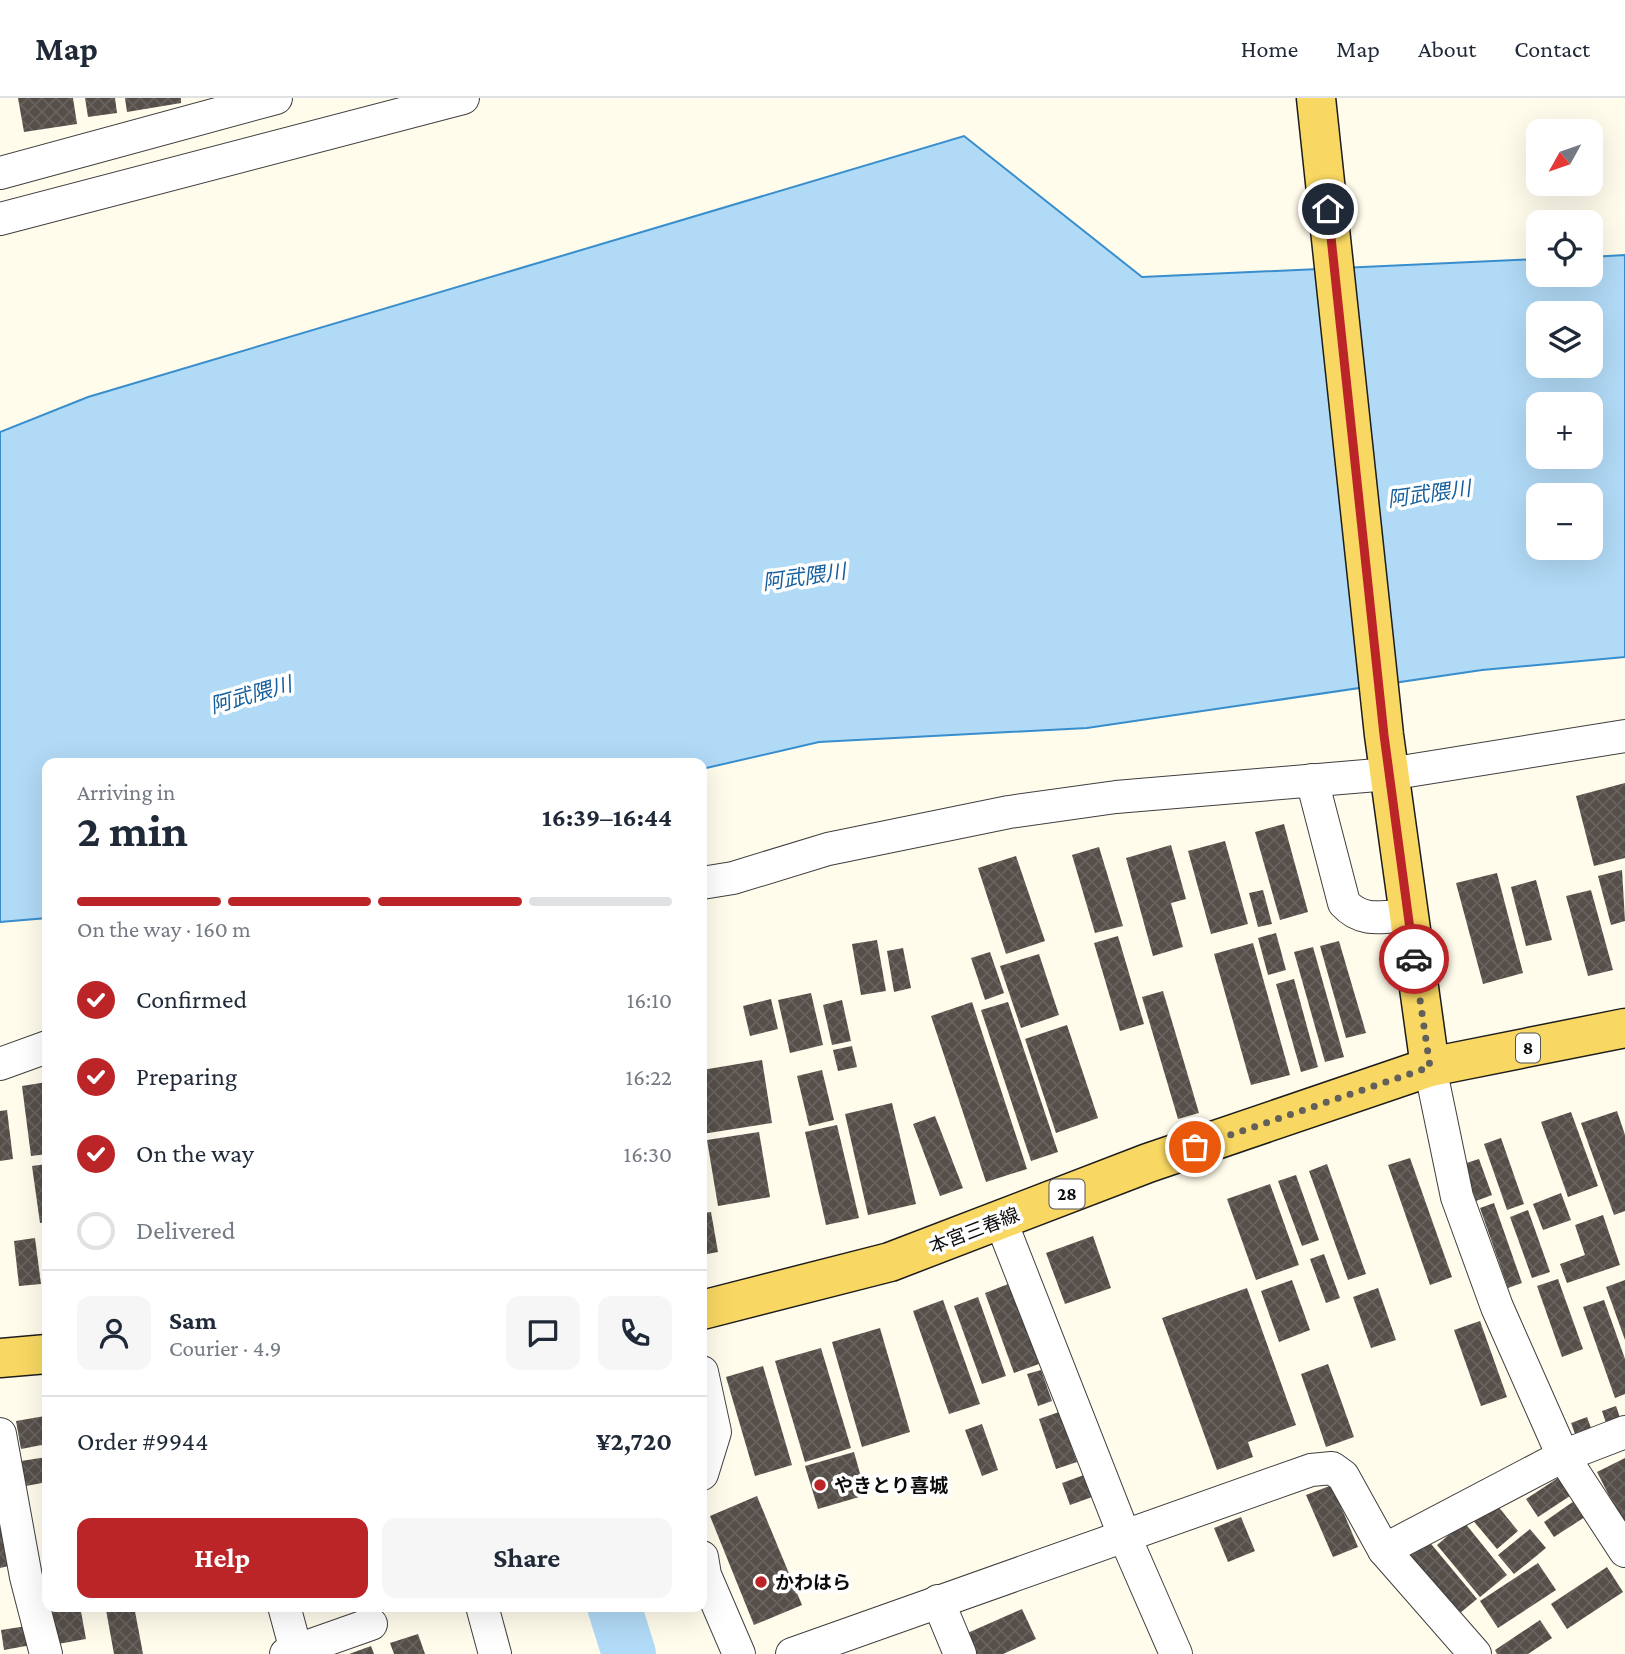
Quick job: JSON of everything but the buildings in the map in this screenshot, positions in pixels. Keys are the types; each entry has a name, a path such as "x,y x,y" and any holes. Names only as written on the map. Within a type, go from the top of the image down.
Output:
{"main road":[{"path":"1316,98 1384,735 1430,1067"},
{"name":"8","path":"1430,1067 1625,1028"},
{"name":"本宮三春線","path":"707,1309 890,1262 1148,1163 1430,1067"},
{"path":"0,1358 42,1354"}],"street":[{"path":"0,173 276,98"},
{"path":"0,219 463,98"},
{"path":"707,882 733,878 828,849 1010,812 1116,797 1389,774 1625,736"},
{"path":"1312,780 1344,903 1354,914 1363,917 1407,915"},
{"path":"0,1064 42,1049"},
{"path":"1430,1067 1457,1197 1497,1307 1563,1456 1625,1551"},
{"path":"1000,1219 1124,1535 1177,1654"},
{"path":"707,1396 715,1433 707,1458"},
{"path":"1384,1550 1563,1456 1625,1432"},
{"path":"0,1434 25,1577 46,1654"},
{"path":"792,1654 1311,1470 1332,1468 1343,1476 1384,1550 1475,1654"},
{"path":"707,1580 739,1654"},
{"path":"938,1601 960,1654"},
{"path":"285,1612 293,1653 371,1624"},
{"path":"484,1612 495,1654"}],"water":[{"name":"阿武隈川","path":"964,136 1142,277 1526,260 1526,287 1603,287 1603,256 1625,255 1625,657 1482,670 1087,728 819,742 707,768 707,758 42,758 42,918 0,922 0,432 88,397"}],"waterway":[{"path":"616,1612 629,1654"}],"way so far":[{"path":"1195,1147 1430,1067 1414,959"}],"place":[{"name":"やきとり喜城","path":"820,1485"},
{"name":"かわはら","path":"761,1582"}],"route":[{"path":"1328,209 1384,735 1414,959"}]}
